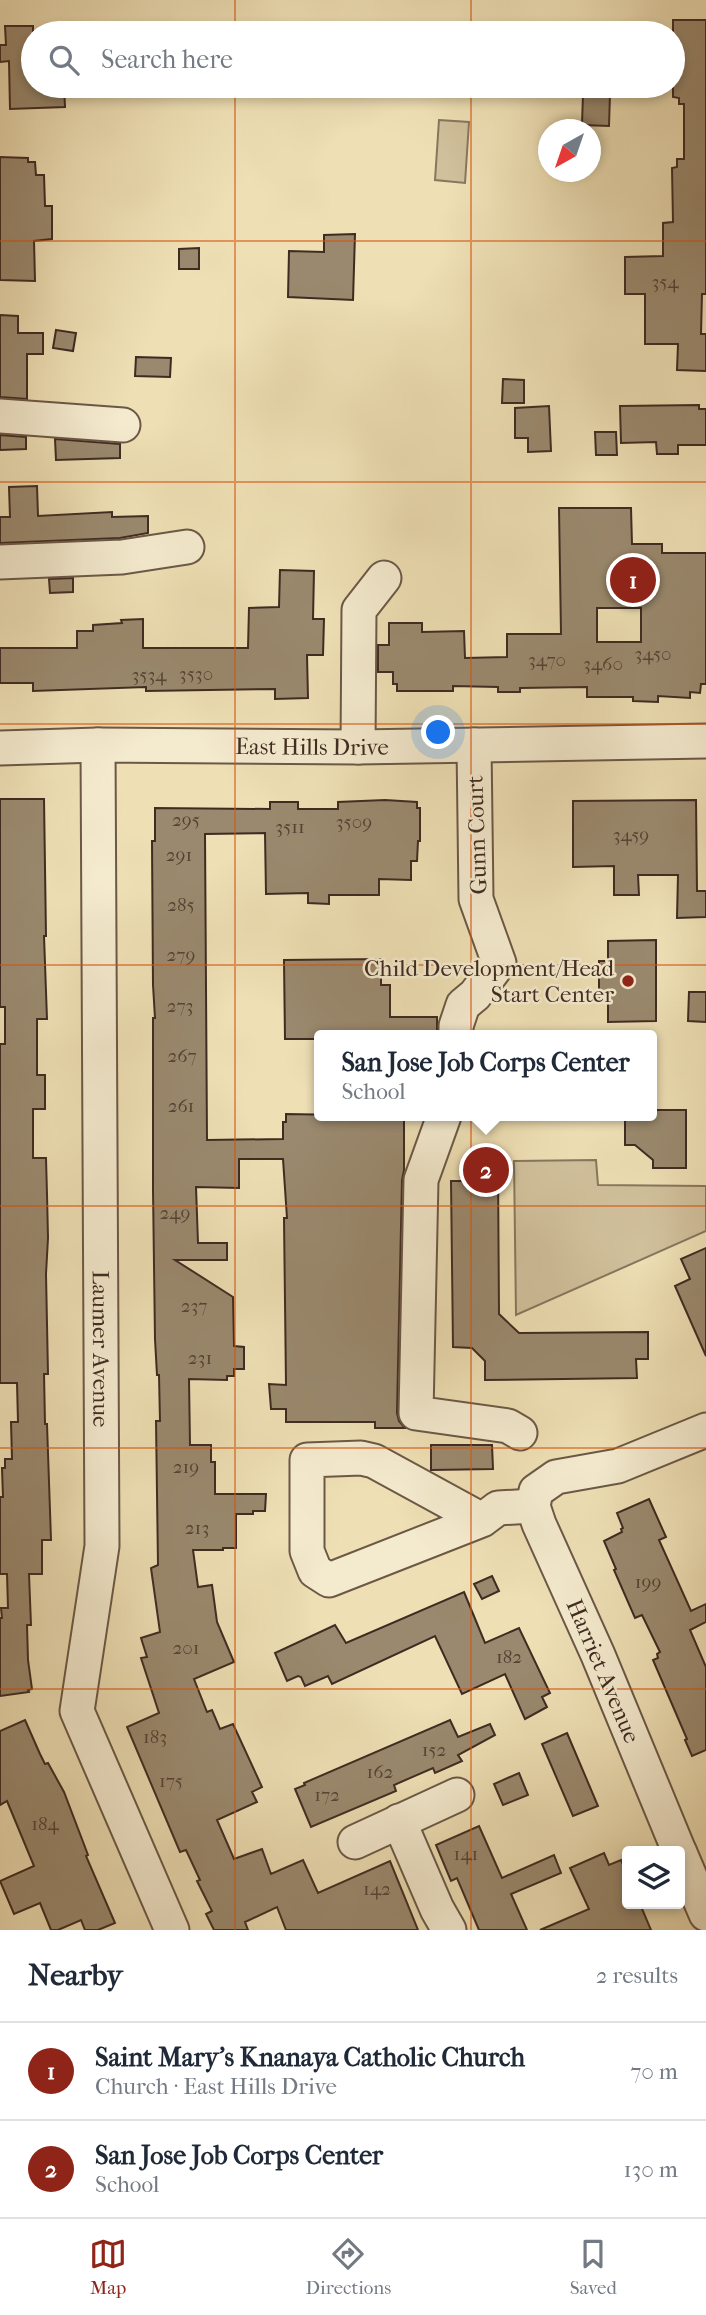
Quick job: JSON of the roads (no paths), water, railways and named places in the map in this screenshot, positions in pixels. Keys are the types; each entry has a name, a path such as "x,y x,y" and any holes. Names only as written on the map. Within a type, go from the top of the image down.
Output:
{"street":[{"path":"0,416 123,425"},
{"path":"0,562 122,557 187,547"},
{"path":"358,747 359,610 384,578"},
{"name":"East Hills Drive","path":"0,748 98,745 474,746 706,741"},
{"name":"Laumer Avenue","path":"98,745 102,1546 77,1711 172,1930"},
{"name":"Gunn Court","path":"456,1030 463,1004 475,995 499,963 477,899 474,746"},
{"path":"442,1121 421,1180 416,1413 508,1426 520,1433"},
{"path":"482,1520 374,1461 360,1458 307,1460 307,1551 315,1571 324,1578 334,1580 482,1520 498,1508 535,1498 556,1477 618,1466 706,1430"},
{"name":"Harriet Avenue","path":"535,1498 539,1524 688,1857 706,1914"},
{"path":"355,1842 457,1795"},
{"path":"399,1821 437,1909 449,1930"}],"place":[{"name":"Saint Mary’s Knanaya Catholic Church","path":"633,580"},
{"name":"Child Development/Head Start Center","path":"628,981"},
{"name":"San Jose Job Corps Center","path":"486,1170"}]}
